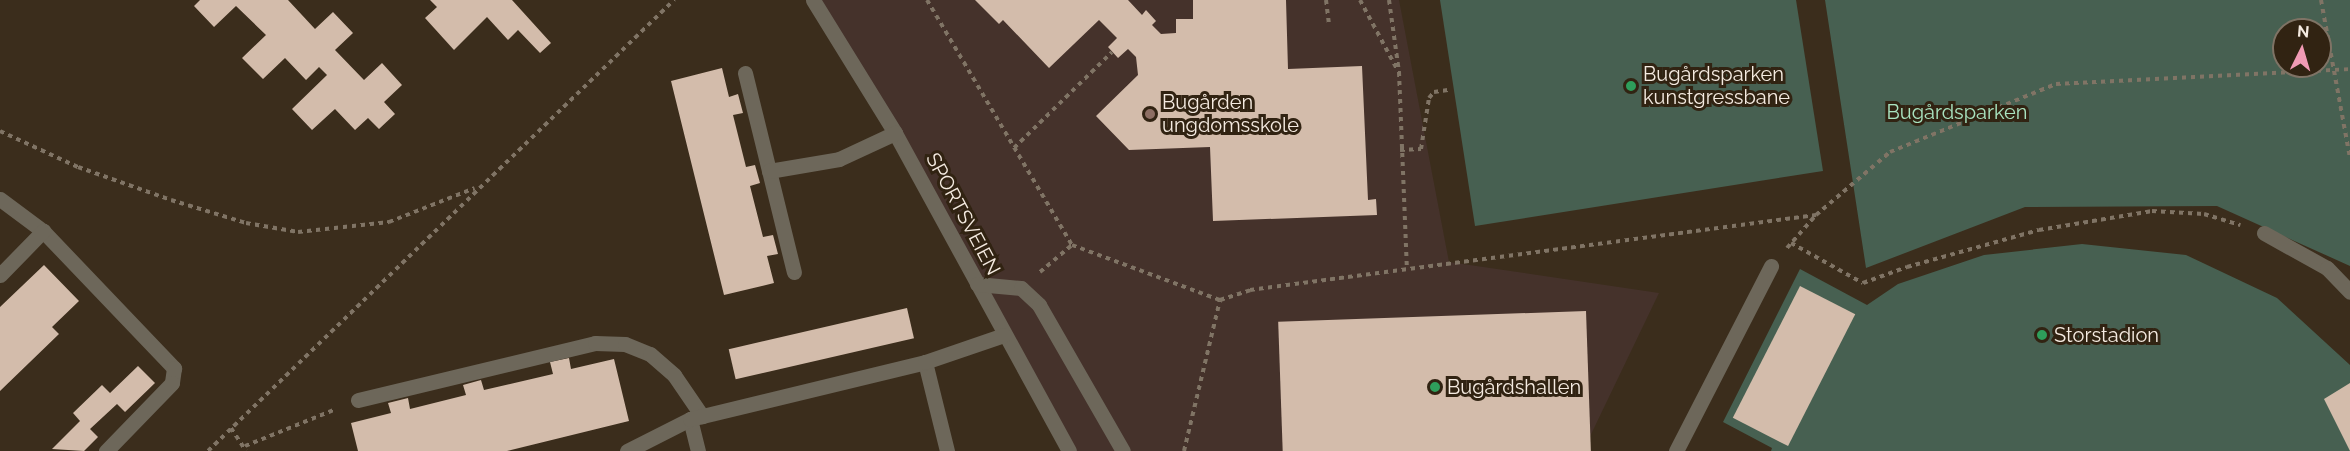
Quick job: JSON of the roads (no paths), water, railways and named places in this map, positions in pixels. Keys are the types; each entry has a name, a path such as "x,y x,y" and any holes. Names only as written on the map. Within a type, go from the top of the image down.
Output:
{"street":[{"name":"SPORTSVEIEN","path":"813,0 895,133 1004,335 1070,451"},
{"path":"745,73 794,272"},
{"path":"769,171 839,159 895,133"},
{"path":"0,199 43,231 174,368 172,383 106,451"},
{"path":"0,275 43,231"},
{"path":"2264,233 2327,268 2350,292"},
{"path":"1676,451 1771,266"},
{"path":"977,284 1021,288 1039,305 1123,451"},
{"path":"627,451 696,418 925,362 1004,335"},
{"path":"358,400 595,343 625,344 650,354 675,375 696,418 698,451"},
{"path":"925,362 947,451"}],"place":[{"name":"Bugårdsparken kunstgressbane","path":"1631,86"},
{"name":"Bugården ungdomsskole","path":"1150,114"},
{"name":"Storstadion","path":"2042,335"},
{"name":"Bugårdshallen","path":"1435,387"}],"park label":[{"name":"Bugårdsparken","path":"1957,112"}]}
